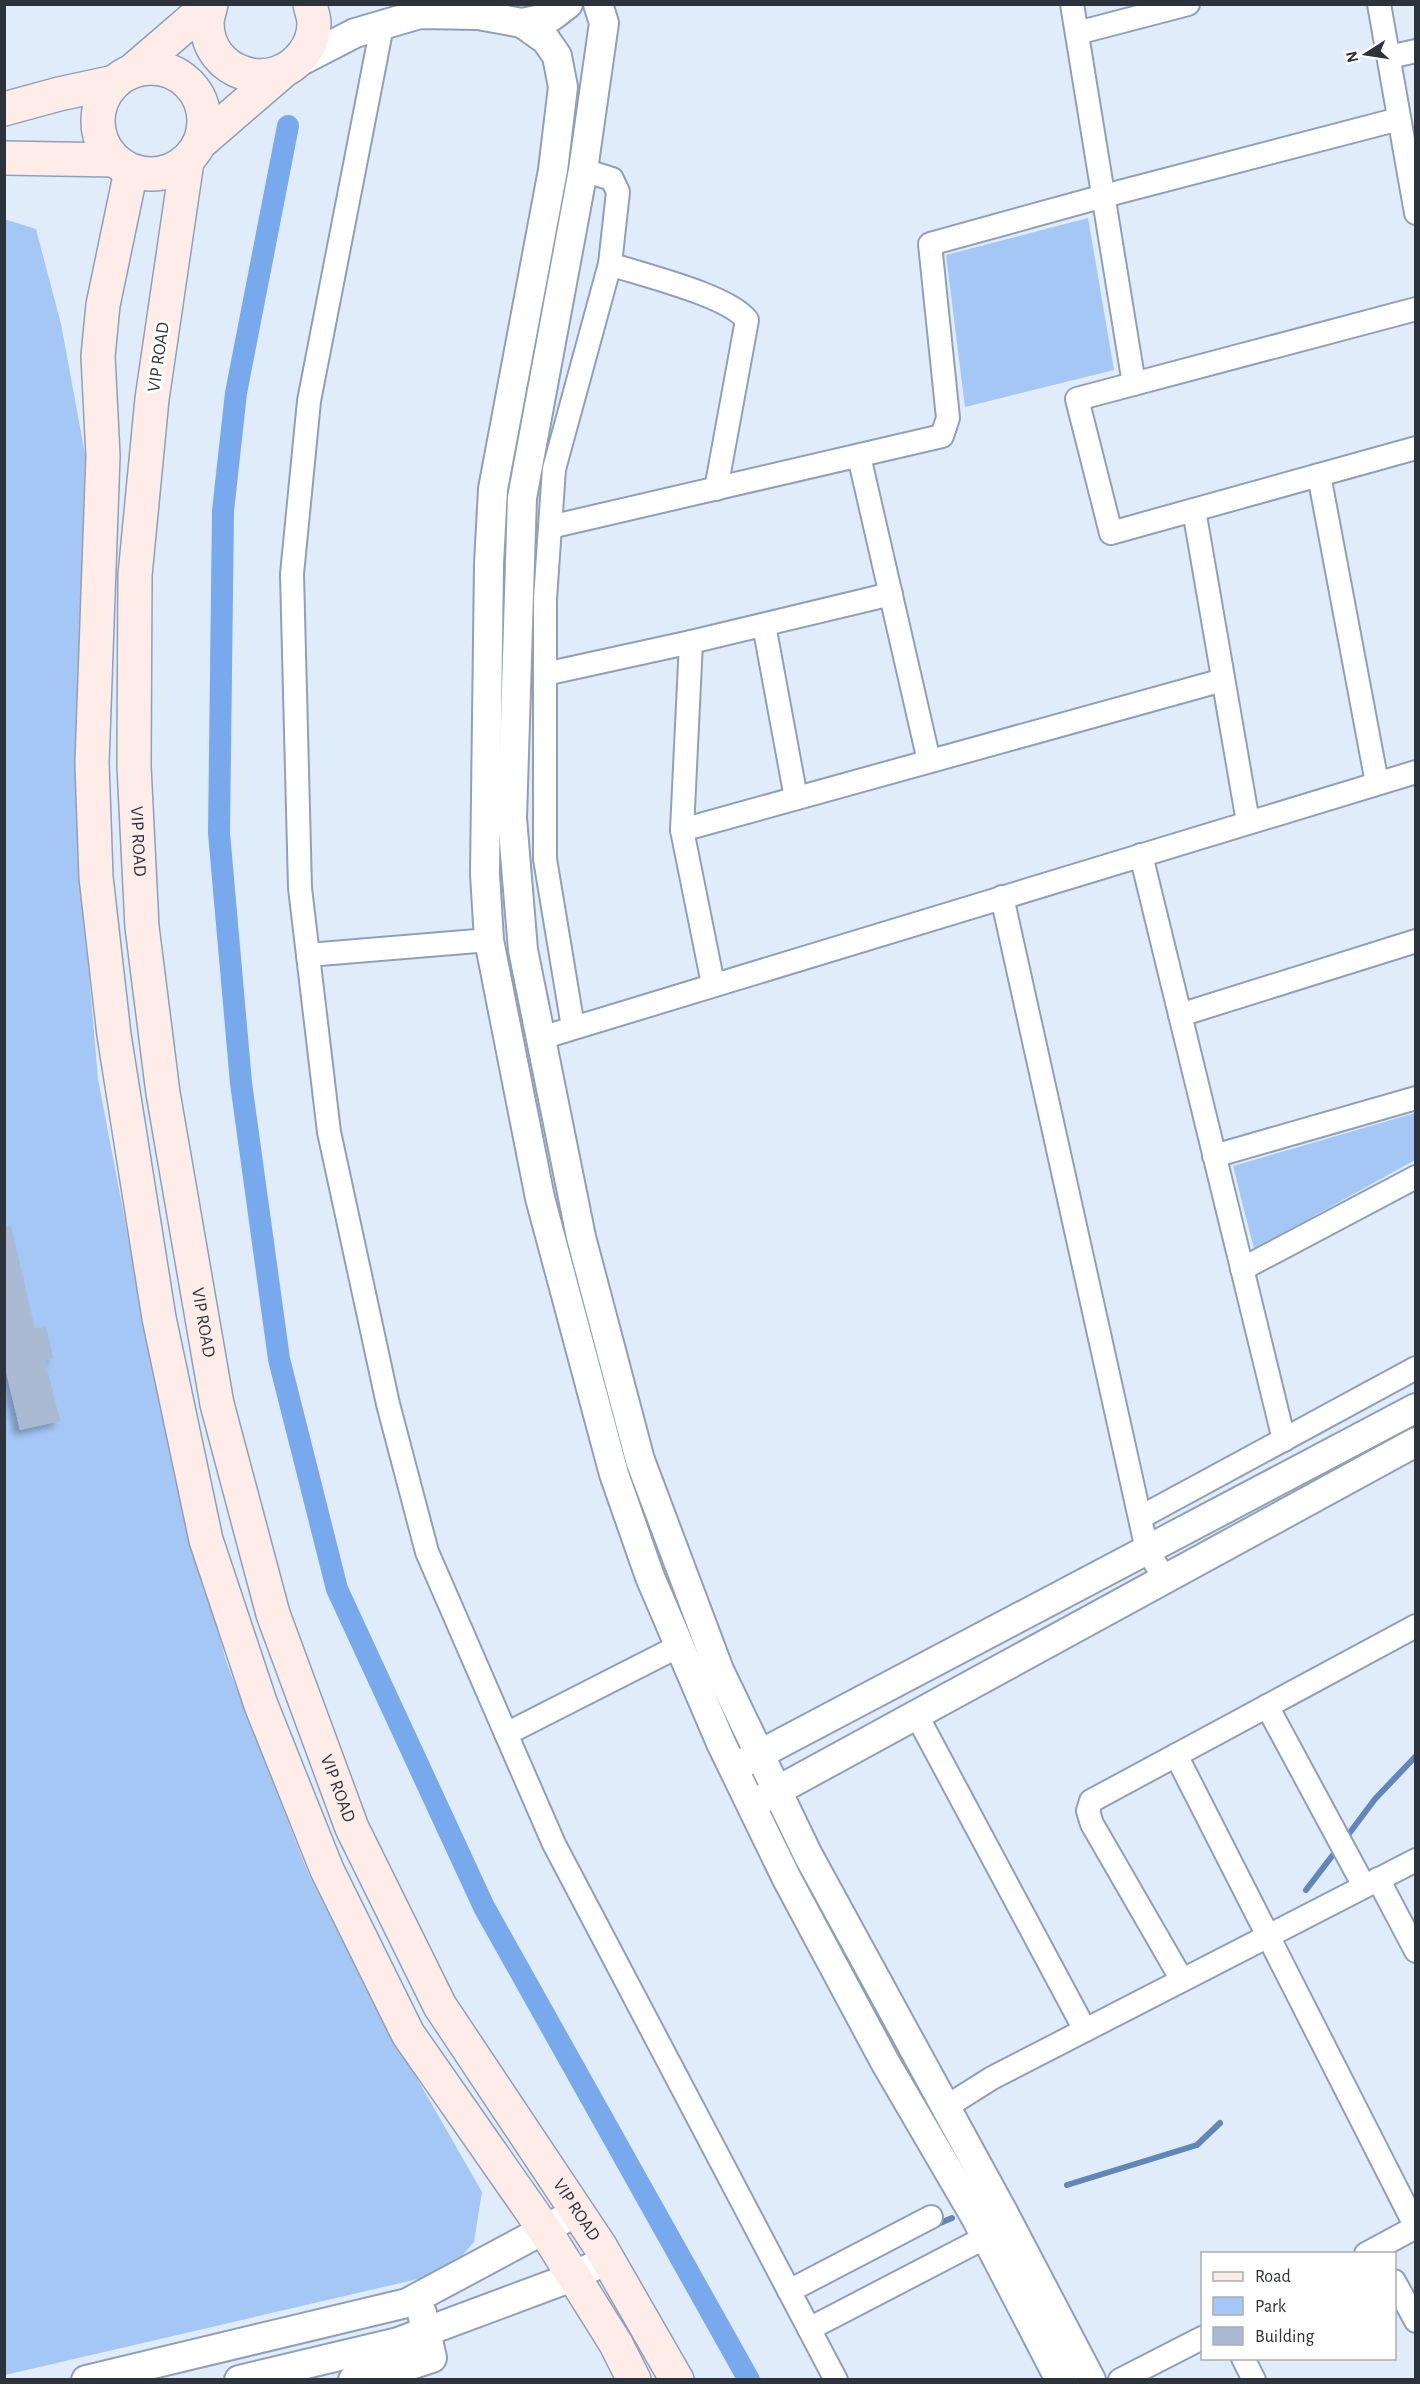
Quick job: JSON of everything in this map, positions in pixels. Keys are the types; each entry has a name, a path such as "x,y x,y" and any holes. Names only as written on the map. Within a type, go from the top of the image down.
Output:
{"main road":[{"path":"210,4 207,23 211,44 224,63 241,73 261,77 289,68"},
{"path":"123,166 102,143 98,121 102,100 123,77 210,4"},
{"path":"4,158 123,166 151,175 170,172 289,68 310,44 314,23 310,4"},
{"path":"4,108 151,68 171,72 189,83 201,100 205,121 194,152"},
{"name":"VIP ROAD","path":"194,152 152,399 135,575 134,766 142,927 159,1057 217,1404 273,1614 352,1828 440,2006 608,2260 677,2379"},
{"path":"123,166 98,356 103,456 92,763 96,877 114,1035 159,1318 206,1540 261,1705 327,1870 408,2034 544,2229 616,2344 634,2379"}],"street":[{"path":"289,68 355,33 420,14 478,15 522,23 551,17 568,4"},
{"path":"598,4 604,23 584,170 522,498 512,818 523,950 581,1237 640,1460 719,1670 808,1855 1003,2211 1091,2379"},
{"path":"1072,4 1134,384"},
{"path":"1077,33 1188,4"},
{"path":"1379,4 1416,213"},
{"path":"522,23 546,40 557,56 563,87 553,170 493,489 489,564 485,862 489,940 540,1198 614,1474 650,1577 679,1646 733,1768 787,1879 885,2062 986,2237 1060,2379"},
{"path":"382,26 309,401 292,574 300,888 329,1132 391,1416 427,1552 554,1844 836,2379"},
{"path":"1389,57 1416,51"},
{"path":"550,527 942,436 948,418 930,244 1399,119"},
{"path":"573,1027 545,859 545,599 554,469 610,264 618,192 612,179 607,175 584,170"},
{"path":"610,264 710,298 740,311 747,320 716,489"},
{"path":"1416,309 1077,399 1111,533 1416,448"},
{"path":"859,456 929,761"},
{"path":"1319,475 1377,783"},
{"path":"1194,510 1248,822"},
{"path":"545,674 891,594"},
{"path":"764,625 796,798"},
{"path":"691,642 682,830 713,984"},
{"path":"682,830 1223,680"},
{"path":"541,1038 1416,772"},
{"path":"1141,855 1284,1440"},
{"path":"1002,897 1147,1550 1165,1579"},
{"path":"308,956 489,940"},
{"path":"1180,1015 1416,941"},
{"path":"1215,1156 1416,1098"},
{"path":"1242,1269 1416,1178"},
{"path":"1141,1517 1416,1368"},
{"path":"733,1768 1416,1408"},
{"path":"751,1805 1416,1442"},
{"path":"1182,1980 1092,1824 1088,1811 1091,1802 1416,1626"},
{"path":"506,1734 679,1646"},
{"path":"1268,1706 1349,1857 1371,1882 1416,1951"},
{"path":"916,1714 1085,2030"},
{"path":"1176,1755 1416,2227 1374,2252"},
{"path":"946,2107 992,2078 1416,1860"},
{"path":"86,2379 418,2300 577,2212"},
{"path":"789,2291 931,2217"},
{"path":"809,2329 986,2237"},
{"path":"239,2379 398,2342 574,2276 608,2260"},
{"path":"1396,2283 1416,2322"},
{"path":"363,2378 432,2358 428,2331 418,2300"},
{"path":"1120,2379 1201,2339"},
{"path":"616,2344 626,2379"},
{"path":"1245,2360 1254,2379"}],"green space":[{"path":"1088,218 1114,370 965,407 946,255"},
{"path":"4,219 36,229 61,324 85,454 81,596 81,880 98,1079 163,1420 226,1661 308,1873 379,2012 482,2192 474,2242 448,2272 5,2375"},
{"path":"1415,1113 1415,1160 1254,1249 1233,1166"}],"building":[{"path":"11,1226 35,1329 46,1326 53,1358 45,1360 60,1421 20,1430 4,1363 4,1227"}],"waterway":[{"path":"288,126 236,393 223,511 219,833 241,1083 279,1359 337,1589 484,1907 749,2380"},
{"path":"1345,1839 1375,1799 1416,1756"},
{"path":"1306,1890 1339,1847"},
{"path":"1067,2185 1197,2145 1220,2123"},
{"path":"933,2226 952,2218"}]}
